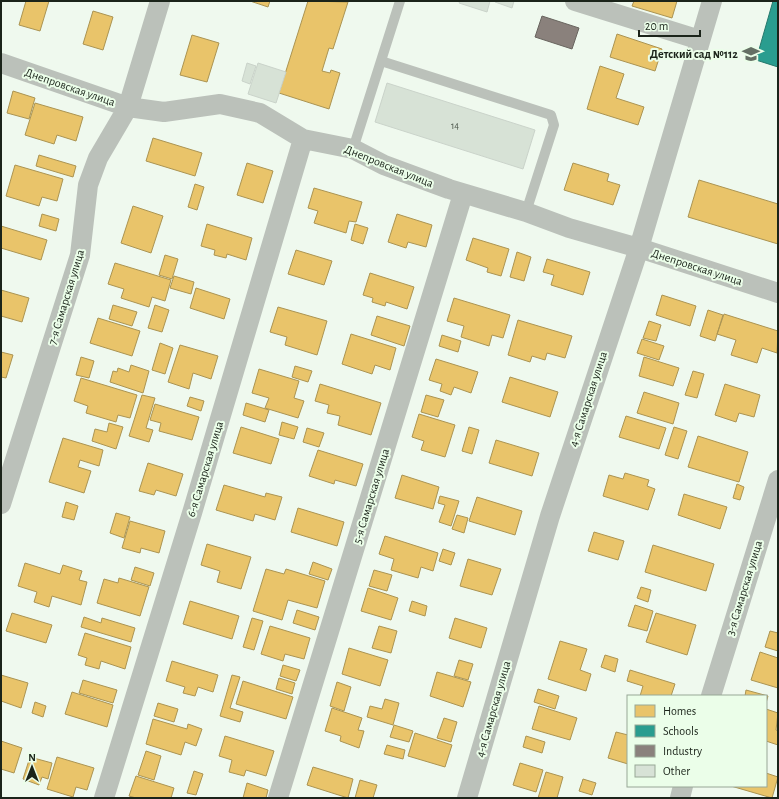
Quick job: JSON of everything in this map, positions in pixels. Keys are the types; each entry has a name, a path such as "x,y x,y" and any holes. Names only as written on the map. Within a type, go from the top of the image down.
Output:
{"street":[{"name":"7-я Самарская улица","path":"1,504 80,255 88,185 98,158 128,106 160,1"},
{"path":"575,1 700,40"},
{"name":"4-я Самарская улица","path":"468,798 550,516 639,248 712,1"},
{"name":"Днепровская улица","path":"1,63 128,106 164,112 220,104 260,113 303,139 353,149 384,166 463,194 526,212 569,228 639,248 778,293"},
{"name":"6-я Самарская улица","path":"104,798 192,513 303,139"},
{"name":"5-я Самарская улица","path":"278,798 463,194"},
{"name":"3-я Самарская улица","path":"711,695 772,520 778,480"},
{"path":"680,798 683,787"}],"lane":[{"path":"353,149 400,1"},
{"path":"381,61 551,115 554,125 526,212"}],"building: Homes":[{"path":"26,1 49,1 40,31 19,25"},
{"path":"250,1 270,1 268,7"},
{"path":"308,1 348,2 333,49 329,48 322,71 330,73 331,70 340,73 329,109 279,93"},
{"path":"634,1 677,1 672,18 632,6"},
{"path":"93,11 113,17 103,50 83,44"},
{"path":"617,34 662,49 655,71 610,57"},
{"path":"192,35 219,43 207,82 180,75"},
{"path":"600,66 624,74 616,98 644,107 638,125 587,109"},
{"path":"13,91 35,98 29,119 7,113"},
{"path":"35,103 83,117 76,141 57,135 54,144 25,135"},
{"path":"153,138 202,153 195,176 146,161"},
{"path":"39,155 76,166 73,177 36,166"},
{"path":"247,163 273,171 263,203 237,195"},
{"path":"573,163 609,174 607,181 620,185 613,205 564,190"},
{"path":"15,165 63,179 57,201 42,197 39,206 6,196"},
{"path":"699,180 778,204 778,244 688,217"},
{"path":"195,184 204,187 197,210 188,207"},
{"path":"314,188 362,202 356,222 349,221 346,233 314,223 318,211 308,208"},
{"path":"133,206 163,216 151,253 121,243"},
{"path":"42,214 59,219 56,231 39,226"},
{"path":"397,214 432,225 426,247 408,242 406,248 388,242"},
{"path":"207,224 252,238 246,260 227,254 226,258 214,255 215,250 201,246"},
{"path":"355,224 368,228 363,244 351,240"},
{"path":"1,226 47,240 41,260 1,248"},
{"path":"473,238 509,249 501,276 487,272 488,268 466,260"},
{"path":"296,250 332,261 324,285 288,274"},
{"path":"517,252 531,257 524,281 510,277"},
{"path":"165,255 178,259 172,279 159,275"},
{"path":"547,259 590,272 583,295 551,285 554,275 543,272"},
{"path":"115,263 171,280 165,301 152,297 149,307 121,298 124,289 108,284"},
{"path":"370,273 414,287 407,309 386,302 385,306 372,302 373,298 363,295"},
{"path":"174,276 194,282 191,294 170,288"},
{"path":"196,288 230,299 224,319 190,308"},
{"path":"1,290 29,298 22,322 1,316"},
{"path":"662,295 696,306 690,326 656,315"},
{"path":"454,298 510,315 503,338 492,335 489,346 461,337 464,326 447,321"},
{"path":"113,305 137,312 132,326 109,319"},
{"path":"155,305 169,310 162,332 148,328"},
{"path":"278,307 327,321 317,355 285,345 287,337 270,332"},
{"path":"708,310 723,315 715,341 700,336"},
{"path":"724,314 778,331 777,353 762,348 757,363 731,355 736,340 717,334"},
{"path":"377,316 410,326 404,346 371,335"},
{"path":"98,318 140,331 132,356 90,343"},
{"path":"518,320 572,336 565,358 547,353 545,360 532,356 530,362 508,355"},
{"path":"649,321 661,325 656,341 643,338"},
{"path":"351,334 396,348 390,370 375,365 372,374 342,364"},
{"path":"442,335 461,341 458,352 439,346"},
{"path":"642,339 664,346 659,360 637,353"},
{"path":"160,343 173,348 165,374 152,370"},
{"path":"180,345 218,356 211,379 193,373 189,389 168,382"},
{"path":"1,352 13,355 6,378 1,377"},
{"path":"81,357 94,361 89,378 76,375"},
{"path":"644,357 679,368 673,386 639,376"},
{"path":"436,359 478,372 471,393 454,387 451,395 440,391 442,384 429,380"},
{"path":"131,365 149,371 143,393 110,382 113,371 117,372 118,368 129,372"},
{"path":"295,366 312,371 308,382 292,377"},
{"path":"259,369 299,381 294,398 304,401 298,418 265,408 269,398 252,393"},
{"path":"693,371 704,374 697,398 685,395"},
{"path":"510,377 558,392 550,417 502,402"},
{"path":"81,378 137,395 130,418 118,415 116,422 86,413 88,406 74,401"},
{"path":"320,384 381,403 371,435 338,425 340,416 327,413 329,405 315,401"},
{"path":"725,384 760,395 754,417 739,413 736,422 715,415"},
{"path":"644,392 679,403 673,424 637,413"},
{"path":"142,395 155,398 146,428 153,430 149,442 129,436"},
{"path":"426,395 444,400 438,417 421,412"},
{"path":"190,397 204,401 201,411 187,406"},
{"path":"246,403 269,410 265,422 243,415"},
{"path":"155,404 199,417 192,440 159,431 161,423 150,420"},
{"path":"419,414 455,425 445,457 421,450 424,441 412,437"},
{"path":"626,416 666,428 659,449 619,437"},
{"path":"282,422 298,427 294,439 279,435"},
{"path":"109,423 123,427 116,449 92,441 95,429 107,432"},
{"path":"241,427 279,439 271,464 233,453"},
{"path":"469,427 479,430 472,454 462,451"},
{"path":"674,427 687,431 678,459 665,455"},
{"path":"307,428 324,433 319,447 303,442"},
{"path":"698,436 748,452 739,482 688,467"},
{"path":"63,438 103,450 99,466 80,460 78,467 91,471 84,493 49,482"},
{"path":"496,440 539,453 532,476 489,463"},
{"path":"318,450 363,464 356,486 335,480 334,484 309,476"},
{"path":"148,463 183,474 176,496 156,490 154,495 139,491"},
{"path":"625,473 649,480 647,486 655,489 648,510 603,496 609,475 623,479"},
{"path":"402,475 439,487 433,509 395,498"},
{"path":"737,484 744,487 740,500 733,498"},
{"path":"224,485 265,497 266,493 282,497 275,520 255,514 253,521 216,510"},
{"path":"684,494 727,507 720,529 678,515"},
{"path":"440,496 459,501 451,526 439,522 445,505 438,503"},
{"path":"477,497 522,511 515,535 469,521"},
{"path":"66,502 78,506 74,520 62,517"},
{"path":"298,508 344,522 337,546 291,532"},
{"path":"116,513 130,517 124,538 110,533"},
{"path":"457,515 468,518 464,533 452,529"},
{"path":"130,521 165,531 159,553 141,548 140,553 122,548"},
{"path":"594,532 624,541 618,560 588,551"},
{"path":"385,536 438,553 433,571 421,567 418,578 391,570 394,559 379,554"},
{"path":"207,544 251,557 241,589 217,582 220,571 201,565"},
{"path":"653,545 714,564 706,591 645,572"},
{"path":"443,549 455,553 451,565 439,561"},
{"path":"468,559 501,569 492,595 460,586"},
{"path":"313,562 332,569 328,580 309,574"},
{"path":"25,563 60,574 63,565 82,571 79,580 87,582 81,605 52,596 49,607 34,602 37,592 18,586"},
{"path":"135,567 154,573 150,586 131,580"},
{"path":"266,569 284,574 286,569 325,581 317,608 288,600 282,620 253,611"},
{"path":"374,570 392,575 387,591 369,586"},
{"path":"119,578 149,587 140,616 97,603 104,579 118,583"},
{"path":"641,587 651,590 648,602 637,598"},
{"path":"368,588 398,598 391,620 361,611"},
{"path":"190,601 239,616 232,639 183,624"},
{"path":"412,601 427,606 425,616 409,611"},
{"path":"635,605 653,611 647,631 628,626"},
{"path":"297,610 319,617 315,630 293,623"},
{"path":"12,613 52,625 46,643 6,631"},
{"path":"656,613 696,625 687,655 646,642"},
{"path":"84,617 101,623 102,618 135,628 131,642 81,627"},
{"path":"252,618 263,621 254,650 243,647"},
{"path":"455,618 487,628 481,648 449,638"},
{"path":"270,626 310,638 304,659 285,654 283,661 261,654"},
{"path":"379,626 397,631 391,653 372,648"},
{"path":"770,631 778,633 778,651 765,647"},
{"path":"85,633 131,647 125,669 101,661 99,669 85,665 87,658 78,655"},
{"path":"560,641 587,649 580,670 591,674 586,691 548,679"},
{"path":"349,648 388,660 380,686 342,674"},
{"path":"760,652 778,658 778,688 751,680"},
{"path":"605,655 618,659 615,672 601,667"},
{"path":"459,660 473,664 468,680 454,676"},
{"path":"172,661 218,675 213,692 198,687 195,696 183,693 185,687 166,681"},
{"path":"283,665 300,670 296,681 280,676"},
{"path":"630,670 675,684 671,695 640,695 643,686 627,681"},
{"path":"437,672 471,682 463,707 430,696"},
{"path":"1,675 28,683 21,708 1,701"},
{"path":"232,675 240,677 230,708 243,712 240,722 220,716"},
{"path":"279,678 295,683 292,694 276,689"},
{"path":"83,680 117,690 113,703 79,693"},
{"path":"243,681 293,697 286,719 236,704"},
{"path":"337,682 351,687 344,711 330,706"},
{"path":"538,689 559,696 555,709 534,702"},
{"path":"746,690 764,695 745,695"},
{"path":"72,692 113,705 107,727 65,714"},
{"path":"385,699 399,703 393,725 367,717 370,706 382,709"},
{"path":"35,702 46,706 43,717 32,713"},
{"path":"158,703 178,709 174,722 154,716"},
{"path":"539,706 577,718 570,740 532,729"},
{"path":"332,708 362,718 358,730 364,731 359,748 340,741 341,736 325,731"},
{"path":"767,709 778,713 776,730 778,731 778,745 767,741"},
{"path":"444,718 457,722 451,742 437,738"},
{"path":"153,719 187,729 188,724 202,729 196,746 185,742 181,755 146,744"},
{"path":"394,725 413,731 409,742 390,737"},
{"path":"616,732 627,735 627,764 608,758"},
{"path":"415,733 452,745 445,767 408,756"},
{"path":"225,736 274,751 266,776 246,770 244,776 229,772 232,760 219,756"},
{"path":"526,736 545,742 542,753 523,747"},
{"path":"1,741 22,748 14,773 1,769"},
{"path":"387,745 405,750 403,759 384,754"},
{"path":"146,751 161,756 154,780 138,775"},
{"path":"30,757 52,763 48,779 42,777 39,785 23,779"},
{"path":"57,757 94,768 87,790 76,787 73,797 47,789"},
{"path":"520,763 543,770 536,792 513,785"},
{"path":"313,767 353,779 348,798 307,785"},
{"path":"194,771 203,774 196,795 187,793"},
{"path":"546,772 563,777 557,798 538,798"},
{"path":"767,773 778,777 772,798 734,787 767,787"},
{"path":"136,776 174,788 171,798 136,798 129,796"},
{"path":"583,779 596,783 592,795 579,791"},
{"path":"360,780 377,785 373,798 355,798"},
{"path":"247,783 268,790 266,798 243,798"}],"building: Schools":[{"path":"773,1 778,1 778,67 756,60"}],"building: Industry":[{"path":"542,16 579,28 572,49 535,37"}],"building: Other":[{"path":"460,1 490,1 487,12 459,3"},
{"path":"495,1 514,1 512,8"},
{"path":"247,63 256,66 250,84 242,81"},
{"path":"258,63 286,72 276,103 248,94"},
{"path":"387,83 535,130 523,169 375,122"}],"place":[{"name":"Детский сад №112","path":"751,54"}]}
